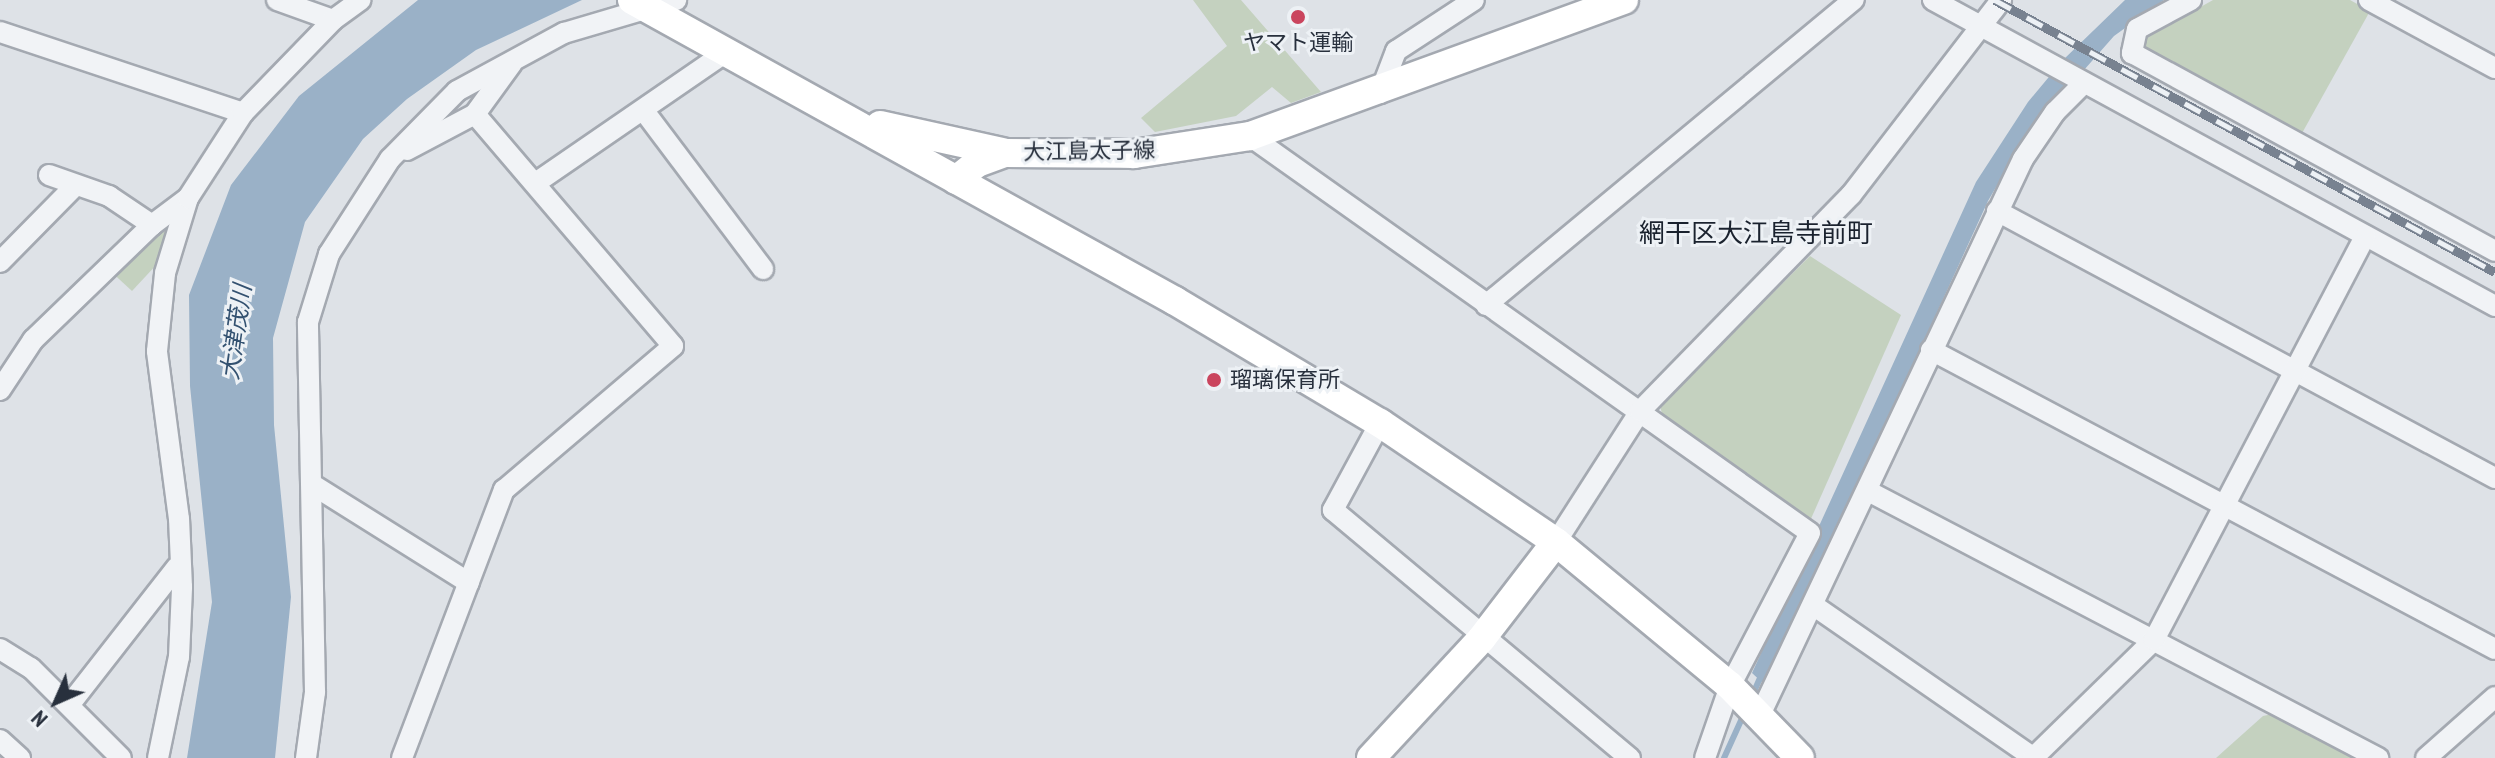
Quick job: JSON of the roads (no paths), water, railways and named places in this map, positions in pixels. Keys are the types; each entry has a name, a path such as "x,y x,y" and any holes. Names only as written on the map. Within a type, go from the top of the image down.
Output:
{"street":[{"path":"277,0 333,20"},
{"path":"158,758 179,657 182,587 177,567 179,519 157,351 165,273 188,198 243,113 333,20 361,0"},
{"path":"1380,93 1396,51 1474,0"},
{"name":"大江島太子線","path":"956,180 977,163 1004,153 1134,154 1250,136 1380,93 1624,0"},
{"path":"1486,305 1854,0"},
{"path":"1933,0 2495,306"},
{"path":"1371,758 1482,638 1556,542 1640,411 1851,195 2001,0"},
{"path":"2191,0 2137,29 2132,53 2495,251"},
{"path":"2369,0 2495,68"},
{"path":"307,757 315,692 308,322 329,254 390,159 457,91 564,33 649,3 726,52 1175,301 1380,423 1556,542 1730,686 1800,758"},
{"path":"0,32 243,113"},
{"path":"537,182 726,52"},
{"path":"390,159 475,114 518,56"},
{"path":"1759,717 2023,159 2055,112 2084,83"},
{"path":"830,108 894,130 1004,153"},
{"path":"644,111 763,269"},
{"path":"402,758 504,490 673,346 537,182 475,114"},
{"path":"1250,136 1810,533 1730,686 1705,758"},
{"path":"49,175 109,196 152,225"},
{"path":"0,262 76,185"},
{"path":"0,390 33,340 152,225 188,198"},
{"path":"1997,211 2495,478"},
{"path":"1813,605 2033,758 2154,640 2365,236"},
{"path":"1931,350 2495,649"},
{"path":"1380,423 1333,510 1482,638 1630,758"},
{"path":"313,485 469,583"},
{"path":"1868,491 2378,758"},
{"path":"70,704 177,567"},
{"path":"0,649 31,668 121,758"},
{"path":"2426,758 2495,697"},
{"path":"0,740 20,758"}],"water":[{"name":"大津茂川","path":"418,0 582,0 476,50 407,99 363,139 305,222 273,338 274,425 291,597 275,758 187,758 212,602 190,386 189,295 231,185 299,96"},
{"path":"2125,0 2164,0 2114,36 2014,156 1988,201 1766,686 1752,673 1976,182 2028,102 2063,60"}],"waterway":[{"path":"1752,696 1762,674"},
{"path":"1724,758 1744,714"}],"railway":[{"path":"1995,0 2495,272"}],"place":[{"name":"ヤマト運輸","path":"1298,17"},
{"name":"瑠璃保育所","path":"1214,380"}],"district":[{"name":"網干区大江島寺前町","path":"1756,233"}]}
